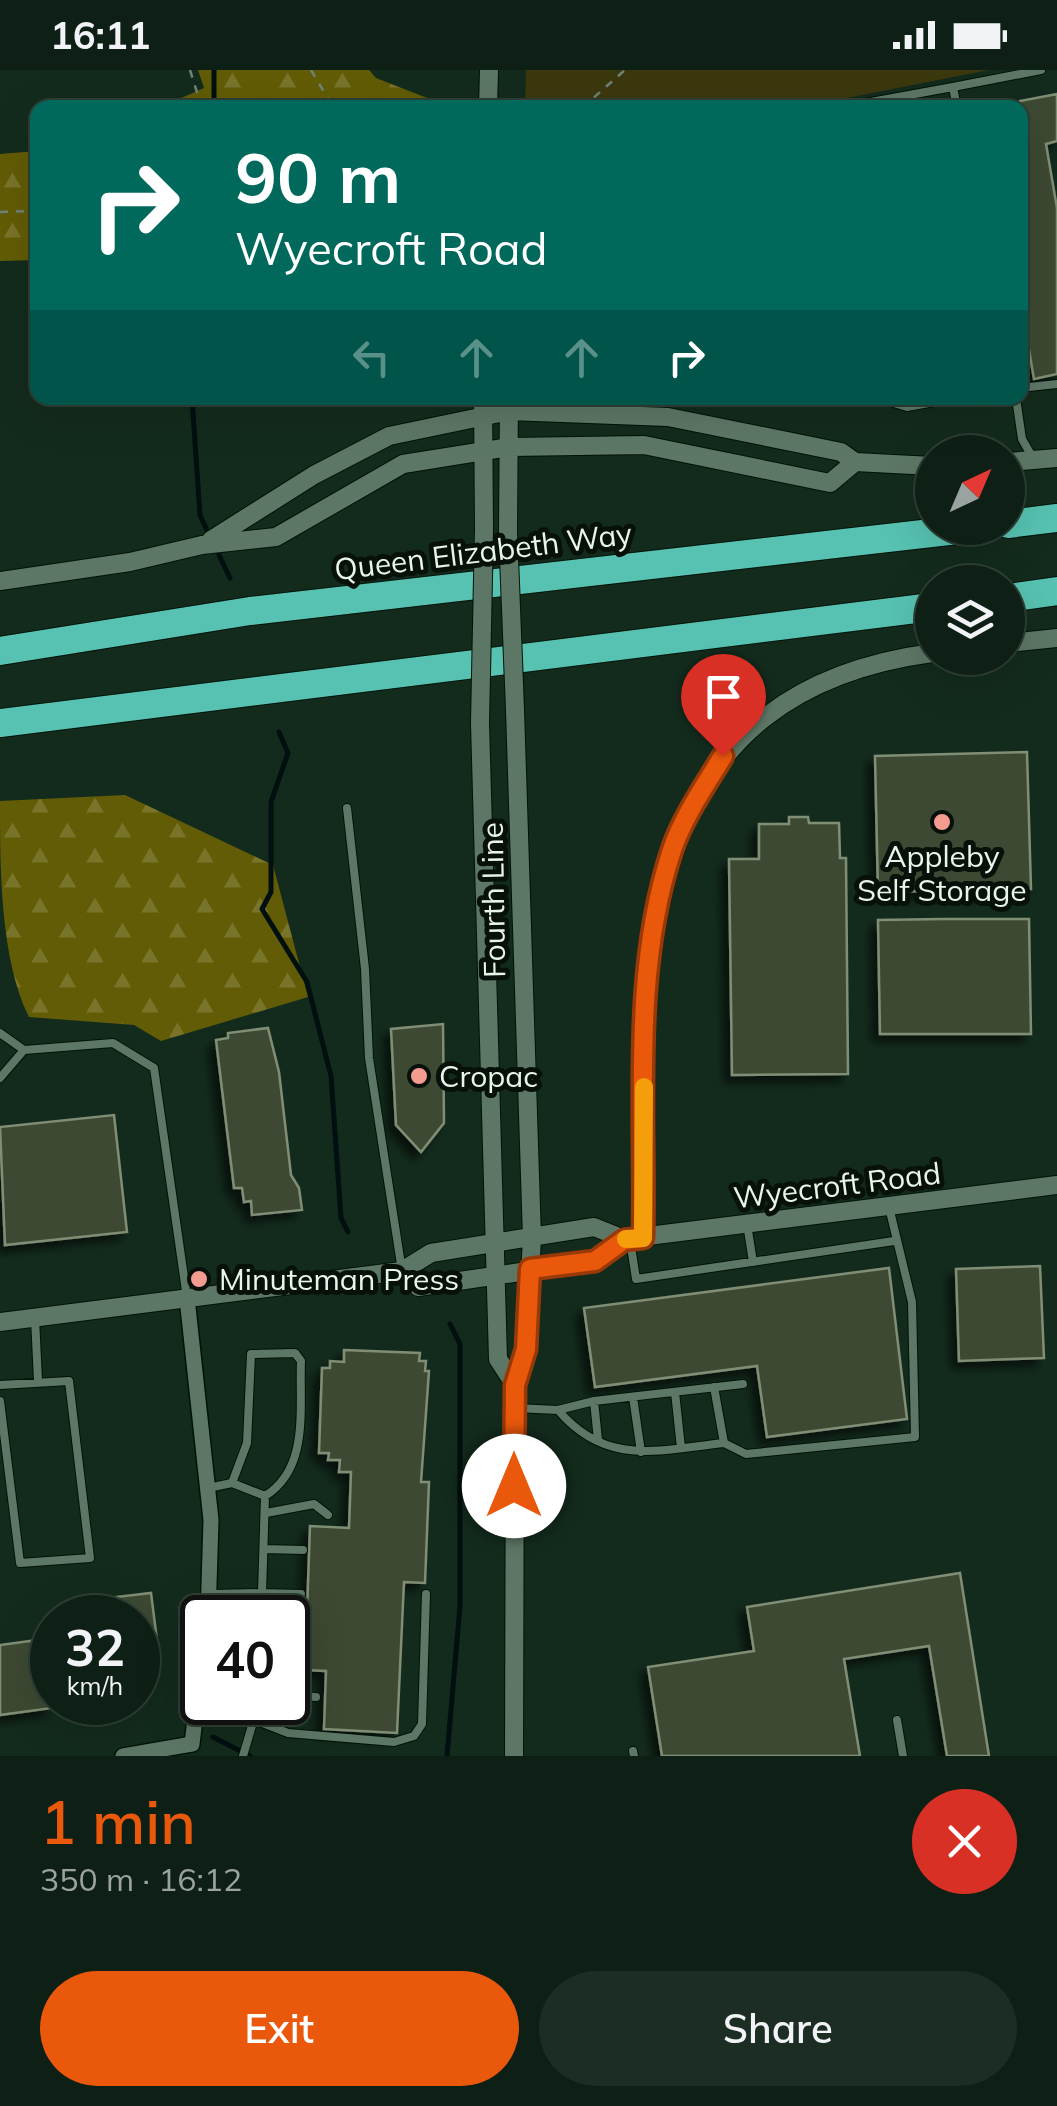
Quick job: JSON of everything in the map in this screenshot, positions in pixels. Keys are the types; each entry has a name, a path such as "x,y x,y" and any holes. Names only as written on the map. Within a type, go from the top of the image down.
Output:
{"highway":[{"path":"1025,522 1057,518"},
{"name":"Queen Elizabeth Way","path":"0,651 250,611 915,535"},
{"path":"1025,596 1057,592"},
{"path":"0,723 915,609"}],"street":[{"path":"488,100 489,70"},
{"name":"Fourth Line","path":"509,405 508,532 532,1238 526,1349 515,1385 514,1756"},
{"path":"521,405 668,417 841,452 855,462 915,465"},
{"path":"202,545 314,475 389,436 484,407"},
{"name":"Fourth Line","path":"484,407 480,723 498,1359 515,1385"},
{"path":"0,581 130,562 202,545 276,537 403,464 484,450 644,444 830,483 855,462"},
{"path":"1025,461 1057,458"},
{"path":"1025,642 1057,638"},
{"path":"632,1239 648,985 658,900 674,846 723,756 751,729 831,680 874,661 915,655"},
{"name":"Wyecroft Road","path":"632,1239 594,1227 431,1253 402,1270 418,1287 595,1261 632,1239 1057,1186"},
{"path":"0,1322 402,1270"},
{"path":"186,1298 208,1488 210,1594"},
{"path":"123,1756 192,1744 197,1725"}],"lane":[{"path":"884,100 1041,70"},
{"path":"953,88 955,100"},
{"path":"1028,387 1057,384"},
{"path":"1017,405 1022,439 1034,460"},
{"path":"347,808 365,969 368,1058 402,1270"},
{"path":"0,1033 24,1050 112,1043 154,1068 186,1298"},
{"path":"0,1078 24,1050"},
{"path":"558,1410 574,1428 625,1453 724,1443 746,1454 915,1438 912,1302 888,1206"},
{"path":"746,1224 753,1262"},
{"path":"632,1239 636,1279 894,1240"},
{"path":"35,1318 38,1381"},
{"path":"232,1483 247,1444 251,1354 295,1353 301,1361 298,1455 282,1482 265,1496"},
{"path":"0,1385 69,1380 90,1558 20,1563 0,1401"},
{"path":"515,1408 558,1410 594,1401 742,1384"},
{"path":"714,1387 724,1443"},
{"path":"675,1392 681,1448"},
{"path":"634,1396 641,1452"},
{"path":"594,1401 598,1440"},
{"path":"208,1488 232,1483 265,1496"},
{"path":"262,1594 265,1496"},
{"path":"266,1513 314,1504 328,1515"},
{"path":"264,1549 303,1550"},
{"path":"210,1594 301,1594"},
{"path":"270,1725 288,1733 394,1742 414,1736 422,1724 426,1594"},
{"path":"310,1697 316,1697"},
{"path":"897,1720 903,1756"},
{"path":"243,1756 254,1725"}],"path":[{"path":"190,70 199,100"},
{"path":"311,70 329,100"},
{"path":"591,100 625,70"},
{"path":"0,212 30,211"}],"shaded area":[{"path":"526,70 989,70 837,100 525,100"}],"green space":[{"path":"198,70 369,70 376,78 432,100 177,100 204,88"},
{"path":"30,152 30,260 0,261 0,154"},
{"path":"125,795 273,865 308,997 161,1041 134,1025 29,1017 19,994 7,941 0,801"}],"building":[{"path":"1057,94 1057,141 1046,144 1057,208 1057,374 1034,379 1028,344 1025,100"},
{"path":"1027,752 1031,889 878,892 875,756"},
{"path":"789,817 808,817 809,823 839,823 840,858 846,858 848,1074 732,1075 729,859 759,859 759,824 789,824"},
{"path":"1029,919 1031,1034 880,1034 878,920"},
{"name":"Cropac","path":"443,1024 444,1123 421,1152 396,1125 391,1029"},
{"path":"268,1028 279,1072 291,1175 299,1188 302,1210 252,1215 251,1201 244,1202 242,1188 234,1188 216,1040 228,1038 228,1033"},
{"path":"114,1115 127,1232 5,1245 0,1127"},
{"path":"1040,1266 1044,1358 959,1361 956,1269"},
{"path":"889,1268 907,1419 767,1437 757,1366 595,1387 584,1308"},
{"path":"344,1350 420,1353 419,1361 426,1361 425,1371 429,1371 421,1482 429,1482 425,1583 404,1582 397,1733 324,1729 326,1671 310,1670 310,1526 349,1528 351,1472 339,1472 340,1460 328,1460 329,1453 319,1453 322,1368 330,1368 330,1361 344,1362"},
{"path":"960,1573 989,1756 947,1756 929,1646 844,1659 860,1756 662,1756 648,1667 754,1651 747,1607"},
{"path":"30,1641 30,1711 0,1715 0,1645"}],"waterway":[{"path":"214,70 214,100"},
{"path":"192,405 200,515 210,537"},
{"path":"219,555 230,578"},
{"path":"279,732 288,753 271,802 271,892 262,909 307,982 331,1076 341,1218 348,1232"},
{"path":"447,1756 460,1606 460,1344 450,1324"},
{"path":"213,1737 250,1756"}],"slow traffic":[{"path":"626,1239 643,1238 644,1087"}],"place":[{"name":"Appleby Self Storage","path":"942,822"},
{"name":"Cropac","path":"419,1076"},
{"name":"Minuteman Press","path":"199,1279"}],"route":[{"path":"514,1486 515,1385 526,1349 530,1269 595,1261 624,1240 643,1238 648,985 658,900 674,846 723,756"}]}
